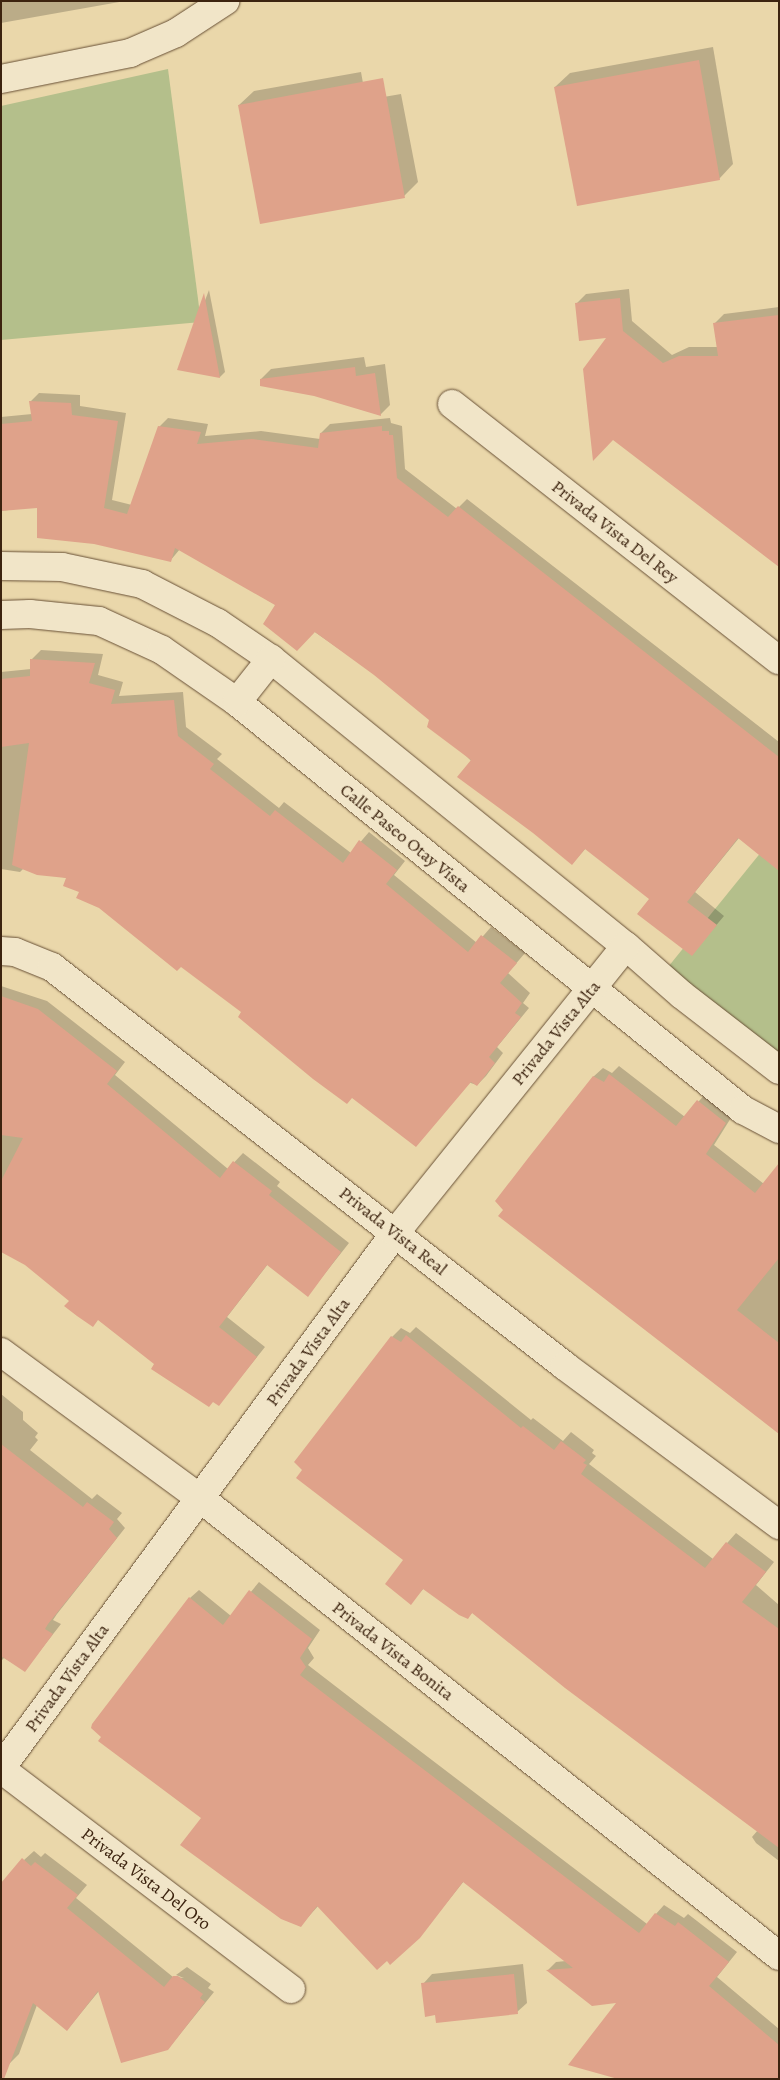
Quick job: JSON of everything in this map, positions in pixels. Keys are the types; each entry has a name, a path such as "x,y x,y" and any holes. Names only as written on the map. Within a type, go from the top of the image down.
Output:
{"street":[{"path":"1,79 130,53 176,33 226,1"},
{"name":"Privada Vista Del Rey","path":"452,404 779,660"},
{"path":"1,566 62,567 142,584 218,623 271,659 626,946 682,995 779,1070"},
{"name":"Calle Paseo Otay Vista","path":"1,615 30,614 99,621 162,650 237,702 743,1110 779,1130"},
{"path":"237,702 271,659"},
{"name":"Privada Vista Alta","path":"1,1769 396,1233 626,946"},
{"name":"Privada Vista Real","path":"1,951 15,952 52,966 565,1366 779,1525"},
{"name":"Privada Vista Bonita","path":"1,1352 200,1498 779,1956"},
{"name":"Privada Vista Del Oro","path":"1,1769 291,1989"}],"green space":[{"path":"168,69 201,322 1,340 1,106"},
{"path":"779,830 779,1070 664,972"}],"building":[{"path":"699,60 720,180 577,206 554,87"},
{"path":"383,78 405,198 260,224 238,105"},
{"path":"204,293 220,378 177,370"},
{"path":"620,298 623,331 663,363 679,356 718,356 713,323 779,315 779,567 613,440 593,461 583,369 606,338 579,341 575,303"},
{"path":"355,367 356,376 375,373 381,416 314,396 260,386 260,379"},
{"path":"29,401 71,403 72,415 118,421 104,508 127,514 158,426 201,432 197,444 252,439 318,448 320,433 382,426 382,431 389,431 389,435 393,435 397,478 448,517 458,506 779,757 779,871 738,838 687,902 717,925 692,956 637,914 649,899 585,849 572,865 533,833 457,777 471,760 427,727 429,720 374,675 315,632 297,651 263,624 275,605 175,548 171,562 94,544 37,538 37,508 1,511 1,424 32,421"},
{"path":"30,659 95,663 89,683 115,690 111,704 174,700 178,736 214,764 210,769 270,816 275,810 343,863 359,840 397,870 386,884 468,952 481,935 517,963 500,983 522,1003 515,1013 521,1017 489,1057 495,1063 477,1086 471,1082 416,1147 352,1098 347,1104 313,1079 238,1017 241,1012 181,967 177,971 99,908 76,898 79,892 63,886 66,878 37,875 12,865 29,743 1,747 1,679 30,676"},
{"path":"1,996 38,1009 117,1071 107,1084 220,1178 233,1161 272,1191 269,1195 341,1252 308,1297 267,1265 219,1327 257,1357 219,1406 213,1402 209,1407 151,1369 154,1364 98,1320 93,1327 77,1316 64,1306 69,1301 25,1265 1,1252 1,1181 23,1138 1,1135"},
{"path":"609,1074 676,1126 697,1100 726,1123 706,1154 755,1193 779,1163 779,1258 737,1310 779,1343 779,1434 498,1216 503,1210 495,1201 529,1157 593,1076 604,1082"},
{"path":"406,1335 521,1428 523,1426 554,1450 561,1441 586,1460 583,1463 587,1465 581,1474 705,1568 726,1542 766,1572 742,1602 779,1629 779,1848 565,1688 472,1613 468,1619 459,1615 423,1589 411,1605 385,1584 403,1560 296,1478 302,1470 294,1462 391,1336 401,1342"},
{"path":"1,1444 83,1507 87,1502 114,1522 109,1529 117,1538 48,1624 45,1629 53,1634 25,1672 1,1656"},
{"path":"249,1590 312,1639 300,1658 306,1667 300,1675 639,1933 655,1913 675,1926 678,1922 729,1962 709,1986 779,2045 779,2079 618,2079 568,2065 616,2003 592,2006 546,1970 573,1968 463,1882 420,1938 390,1965 387,1961 377,1970 317,1906 301,1927 281,1919 180,1845 201,1818 98,1741 101,1737 91,1728 92,1724 189,1597 223,1625"},
{"path":"22,1858 31,1866 35,1862 78,1895 67,1908 164,1987 173,1976 178,1976 203,1994 200,1998 205,2002 168,2050 121,2063 98,1991 67,2031 33,2003 4,2079 1,2078 1,1883"},
{"path":"514,1974 518,2014 436,2023 435,2015 425,2017 421,1983"}]}
